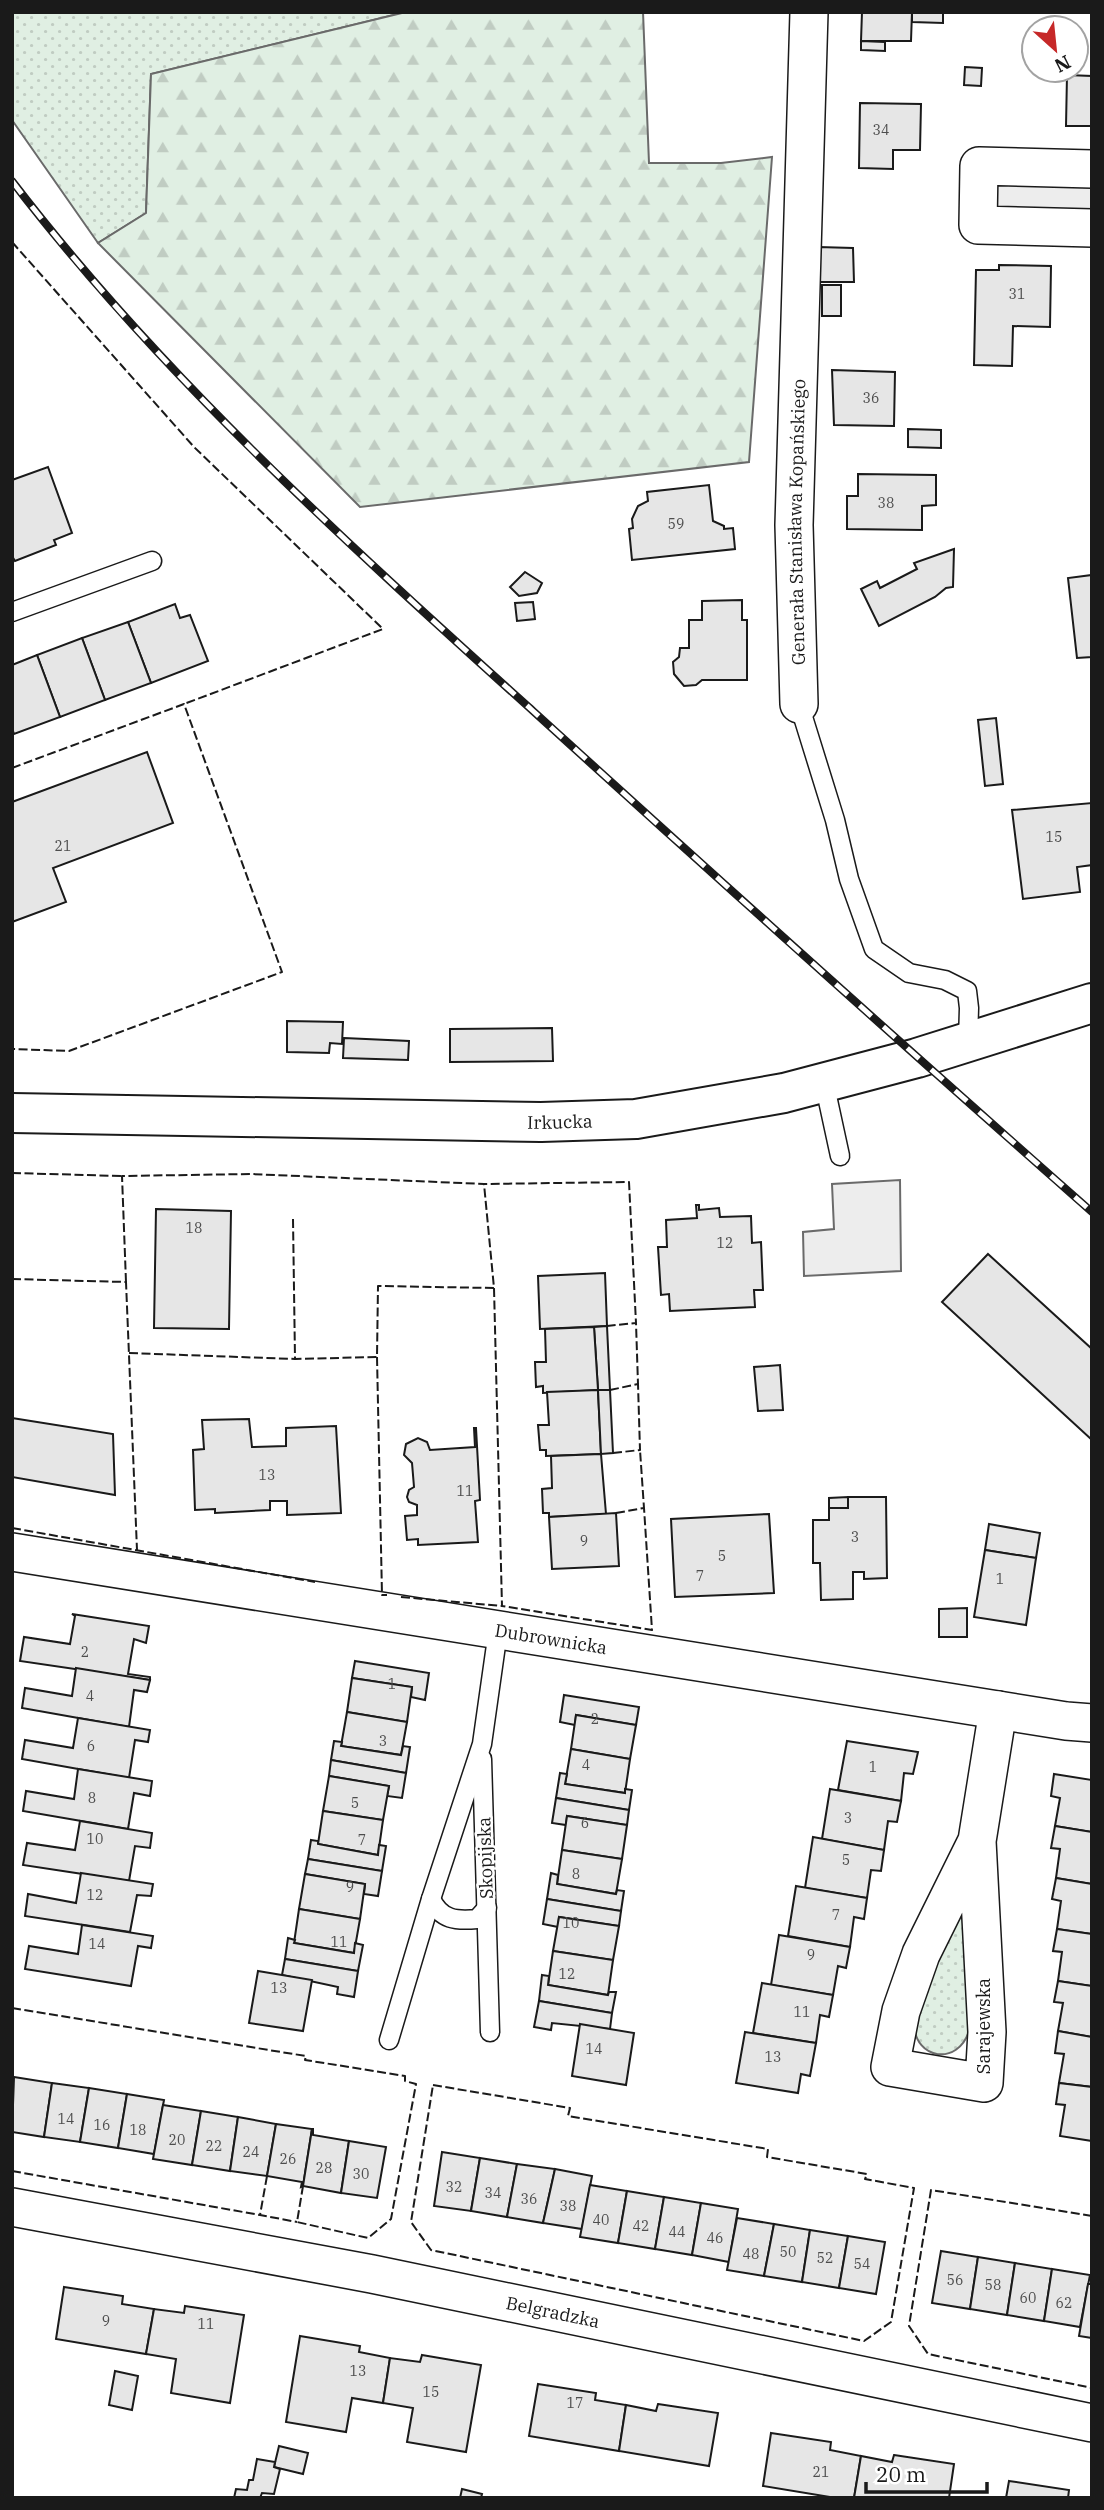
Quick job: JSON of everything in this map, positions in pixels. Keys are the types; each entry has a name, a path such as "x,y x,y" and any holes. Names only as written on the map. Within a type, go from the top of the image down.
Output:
{"street":[{"name":"Generała Stanisława Kopańskiego","path":"799,704 794,525 809,12"},
{"path":"1092,169 979,166 978,225 1092,228"},
{"name":"Irkucka","path":"12,1113 541,1122 622,1120 784,1093 917,1058 1092,1003"},
{"name":"Dubrownicka","path":"12,1552 1092,1723"},
{"name":"Sarajewska","path":"977,1841 921,1954 901,2011 890,2067 984,2083 987,2032 977,1841 998,1710"},
{"name":"Belgradzka","path":"12,2207 372,2274 1092,2423"}],"lane":[{"path":"12,612 152,561"},
{"name":"Generała Stanisława Kopańskiego","path":"799,704 835,820 849,879 874,949 909,973 945,980 967,991 968,1041"},
{"path":"824,1082 841,1156"},
{"name":"Skopijska","path":"482,1744 431,1899 437,1911 457,1920 477,1919 487,1908 482,1744 498,1631"},
{"path":"389,2040 431,1899"},
{"path":"487,1908 490,2032"}],"green space":[{"path":"12,12 406,12 151,74 146,213 98,243 12,120"},
{"path":"406,12 643,12 649,163 721,163 772,157 749,462 360,507 98,243 146,213 151,74"},
{"path":"958,1896 967,1898 969,2031 956,2050 938,2054 921,2045 914,2024"}],"shaded area":[{"path":"1001,179 1092,181 1092,216 998,214 988,196"},
{"path":"900,1180 901,1271 804,1276 803,1232 834,1229 832,1184"}],"building":[{"path":"862,12 912,12 911,41 861,41"},
{"path":"912,12 943,12 943,23 912,22"},
{"path":"861,41 885,42 885,51 861,50"},
{"path":"965,67 982,68 981,86 964,85"},
{"path":"1092,76 1092,126 1066,126 1067,84 1090,84"},
{"path":"860,103 921,104 920,150 893,150 893,169 859,168"},
{"path":"818,247 853,248 854,282 818,282"},
{"path":"999,265 1051,266 1050,327 1013,326 1012,366 974,365 976,270 999,270"},
{"path":"822,285 841,285 841,316 822,316"},
{"path":"832,370 895,372 894,426 834,425"},
{"path":"908,429 941,430 941,448 908,447"},
{"path":"48,467 72,533 54,540 56,545 15,561 12,556 12,480"},
{"path":"858,474 936,475 936,505 922,506 922,530 847,529 847,496 858,496"},
{"path":"709,485 713,521 724,526 724,529 733,528 735,549 632,560 629,529 633,528 632,519 638,506 648,501 647,492"},
{"path":"954,549 953,587 946,588 935,597 879,626 861,589 877,581 880,588 917,569 914,563"},
{"path":"525,572 542,583 537,593 519,596 510,587"},
{"path":"1092,575 1092,657 1077,658 1068,578"},
{"path":"742,600 742,620 747,620 747,680 702,680 696,685 684,686 674,674 673,662 679,657 680,648 689,648 689,620 702,620 702,601"},
{"path":"533,602 535,619 517,621 515,603"},
{"path":"175,604 180,618 190,615 208,661 151,683 128,622"},
{"path":"128,622 151,683 105,700 82,638"},
{"path":"82,638 105,700 60,717 37,655"},
{"path":"37,655 60,717 14,734 12,665"},
{"path":"996,718 1003,784 985,786 978,720"},
{"path":"147,752 173,823 53,868 66,902 12,922 12,802"},
{"path":"1092,803 1092,865 1077,867 1080,892 1023,899 1012,810"},
{"path":"287,1021 343,1022 342,1044 330,1043 329,1053 287,1052"},
{"path":"552,1028 553,1061 450,1062 450,1029"},
{"path":"344,1038 409,1041 408,1060 343,1058"},
{"path":"696,1205 699,1205 699,1210 719,1208 720,1217 751,1216 752,1243 761,1242 763,1290 754,1290 755,1307 670,1311 669,1294 661,1295 658,1247 667,1247 666,1220 697,1218"},
{"path":"156,1209 231,1211 229,1329 154,1328"},
{"path":"988,1254 1092,1349 1092,1440 942,1302"},
{"path":"605,1273 607,1326 540,1329 538,1276"},
{"path":"607,1326 610,1390 598,1390 594,1327"},
{"path":"594,1327 598,1390 543,1393 543,1386 536,1387 535,1362 546,1362 545,1329"},
{"path":"780,1365 783,1410 758,1411 754,1367"},
{"path":"598,1390 601,1454 546,1456 546,1450 540,1450 538,1425 549,1425 547,1392"},
{"path":"598,1390 610,1390 613,1453 601,1454"},
{"path":"12,1418 113,1434 115,1495 12,1477"},
{"path":"249,1419 252,1447 286,1446 286,1428 336,1426 341,1513 287,1515 287,1501 270,1501 270,1510 215,1513 215,1509 195,1510 193,1450 204,1449 202,1420"},
{"path":"474,1428 480,1500 475,1501 478,1542 418,1545 418,1539 407,1540 405,1516 417,1515 417,1505 409,1502 407,1497 409,1490 414,1487 412,1463 404,1455 406,1444 418,1438 427,1442 430,1450 475,1447"},
{"path":"601,1454 606,1514 549,1517 549,1513 543,1513 542,1489 552,1488 551,1456"},
{"path":"848,1497 848,1508 829,1508 829,1498"},
{"path":"848,1497 886,1497 887,1578 864,1579 864,1572 853,1572 853,1599 821,1600 820,1563 813,1563 813,1520 829,1520 829,1508 848,1508"},
{"path":"616,1513 619,1566 552,1569 549,1517"},
{"path":"769,1514 774,1593 675,1597 671,1519"},
{"path":"989,1524 1040,1533 1036,1558 985,1550"},
{"path":"985,1550 1036,1558 1026,1625 974,1617"},
{"path":"967,1608 967,1637 939,1637 939,1609"},
{"path":"72,1614 149,1626 146,1643 134,1639 128,1674 150,1677 150,1680 20,1661 24,1637 70,1644 75,1616"},
{"path":"355,1661 429,1673 425,1700 411,1697 412,1687 352,1678"},
{"path":"76,1668 150,1680 147,1692 134,1690 129,1727 22,1708 25,1688 72,1696"},
{"path":"352,1678 412,1687 407,1722 347,1712"},
{"path":"564,1695 639,1707 636,1725 576,1715 575,1725 560,1722"},
{"path":"347,1712 407,1722 401,1755 341,1746"},
{"path":"576,1715 636,1725 630,1759 571,1749"},
{"path":"78,1718 150,1730 148,1742 135,1740 129,1778 22,1759 25,1740 73,1748"},
{"path":"334,1741 342,1742 341,1746 401,1755 403,1746 410,1747 406,1773 331,1760"},
{"path":"847,1741 918,1752 913,1774 904,1773 901,1801 838,1790"},
{"path":"571,1749 630,1759 625,1793 565,1784"},
{"path":"331,1760 406,1773 402,1798 387,1796 389,1786 329,1776"},
{"path":"78,1769 152,1781 150,1796 134,1793 128,1829 23,1811 26,1791 74,1799"},
{"path":"560,1773 567,1774 565,1784 625,1793 625,1789 632,1790 629,1810 556,1798"},
{"path":"1054,1774 1092,1780 1092,1832 1055,1826 1060,1798 1051,1796"},
{"path":"329,1776 389,1786 383,1820 323,1811"},
{"path":"830,1789 901,1801 897,1822 888,1821 884,1850 822,1839"},
{"path":"556,1798 629,1810 627,1825 567,1816 566,1825 552,1823"},
{"path":"323,1811 383,1820 378,1855 318,1844"},
{"path":"567,1816 627,1825 622,1859 562,1850"},
{"path":"80,1821 152,1833 150,1848 135,1846 129,1881 23,1865 27,1843 75,1850"},
{"path":"1055,1826 1092,1832 1092,1884 1056,1878 1060,1849 1051,1848"},
{"path":"813,1837 884,1850 881,1871 871,1870 867,1898 805,1888"},
{"path":"311,1840 318,1841 318,1844 378,1855 379,1845 386,1846 382,1871 308,1859"},
{"path":"562,1850 622,1859 616,1894 557,1884"},
{"path":"308,1859 382,1871 378,1896 364,1894 365,1884 305,1874"},
{"path":"81,1873 153,1884 151,1896 137,1895 130,1932 25,1916 28,1894 76,1903"},
{"path":"551,1873 558,1875 557,1884 616,1894 617,1890 624,1891 621,1911 547,1899"},
{"path":"305,1874 365,1884 360,1919 299,1909"},
{"path":"1056,1878 1092,1884 1092,1934 1057,1929 1061,1901 1052,1899"},
{"path":"796,1886 867,1898 864,1919 854,1917 850,1947 788,1936"},
{"path":"547,1899 621,1911 619,1926 559,1917 558,1927 543,1924"},
{"path":"299,1909 360,1919 354,1953 294,1943"},
{"path":"559,1917 619,1926 613,1960 553,1951"},
{"path":"82,1925 153,1936 151,1948 138,1946 131,1986 25,1969 29,1946 78,1954"},
{"path":"1057,1929 1092,1934 1092,1986 1058,1981 1062,1952 1053,1951"},
{"path":"779,1935 850,1947 846,1968 838,1966 833,1995 771,1985"},
{"path":"288,1938 295,1940 294,1943 354,1953 355,1943 363,1945 358,1971 285,1959"},
{"path":"553,1951 613,1960 608,1995 548,1985"},
{"path":"285,1959 358,1971 354,1997 337,1994 338,1987 282,1975"},
{"path":"258,1971 312,1980 303,2031 249,2023"},
{"path":"542,1975 549,1976 548,1985 608,1995 609,1992 616,1992 612,2013 539,2001"},
{"path":"1058,1981 1092,1986 1092,2037 1058,2031 1063,2003 1054,2002"},
{"path":"762,1983 833,1995 829,2017 820,2015 816,2043 753,2033"},
{"path":"539,2001 612,2013 610,2029 552,2023 551,2030 534,2027"},
{"path":"580,2024 634,2033 626,2085 572,2076"},
{"path":"1058,2031 1092,2037 1092,2087 1059,2083 1064,2054 1055,2053"},
{"path":"745,2032 816,2043 810,2076 801,2074 798,2093 736,2083"},
{"path":"14,2077 52,2083 44,2137 12,2132"},
{"path":"52,2083 89,2088 80,2142 44,2137"},
{"path":"1059,2083 1092,2087 1092,2141 1060,2136 1065,2105 1056,2104"},
{"path":"89,2088 127,2094 118,2148 80,2142"},
{"path":"127,2094 164,2100 154,2154 118,2148"},
{"path":"163,2105 201,2111 192,2165 153,2159"},
{"path":"201,2111 238,2117 230,2171 192,2165"},
{"path":"238,2117 276,2124 267,2176 230,2171"},
{"path":"276,2124 312,2129 303,2186 301,2187 302,2182 267,2176"},
{"path":"312,2129 313,2135 349,2141 341,2193 303,2186"},
{"path":"349,2141 386,2147 377,2198 341,2193"},
{"path":"442,2152 480,2158 471,2211 434,2206"},
{"path":"480,2158 517,2164 507,2217 471,2211"},
{"path":"517,2164 555,2169 543,2223 507,2217"},
{"path":"555,2169 592,2176 582,2229 543,2223"},
{"path":"590,2185 627,2191 618,2243 580,2237"},
{"path":"627,2191 664,2197 655,2249 618,2243"},
{"path":"664,2197 701,2203 692,2255 655,2249"},
{"path":"701,2203 738,2209 729,2262 692,2255"},
{"path":"737,2218 774,2224 764,2276 727,2270"},
{"path":"774,2224 810,2230 802,2282 764,2276"},
{"path":"810,2230 848,2236 839,2288 802,2282"},
{"path":"848,2236 885,2242 876,2294 839,2288"},
{"path":"941,2251 978,2257 970,2309 932,2303"},
{"path":"978,2257 1015,2263 1007,2315 970,2309"},
{"path":"1015,2263 1052,2269 1044,2321 1007,2315"},
{"path":"1052,2269 1090,2275 1080,2327 1044,2321"},
{"path":"1088,2284 1092,2284 1092,2338 1079,2336"},
{"path":"64,2287 123,2296 122,2304 154,2309 146,2354 56,2339"},
{"path":"185,2306 244,2315 230,2403 171,2393 176,2359 146,2354 154,2309 184,2313"},
{"path":"300,2336 360,2346 359,2352 390,2358 383,2403 352,2398 346,2432 286,2422"},
{"path":"422,2355 481,2365 466,2452 407,2442 413,2408 383,2403 390,2358 420,2362"},
{"path":"115,2371 138,2376 132,2410 109,2405"},
{"path":"538,2384 596,2393 595,2400 626,2405 619,2451 529,2436"},
{"path":"658,2404 718,2413 709,2466 619,2451 626,2405 656,2411"},
{"path":"771,2433 831,2442 830,2450 861,2456 854,2498 836,2498 763,2486"},
{"path":"279,2446 308,2453 303,2474 274,2467"},
{"path":"894,2455 954,2464 949,2498 854,2498 861,2456 892,2462"},
{"path":"257,2459 275,2462 274,2467 280,2469 274,2494 262,2493 260,2498 234,2498 236,2489 247,2490 249,2480 253,2480"},
{"path":"1009,2481 1069,2490 1068,2498 1006,2498"},
{"path":"462,2489 482,2494 481,2498 460,2498"}],"railway":[{"path":"12,181 70,254 131,324 260,458 327,522 672,837 1092,1212"}],"fence":[{"path":"12,242 194,447 383,629 184,704"},
{"path":"12,768 184,704 282,972 69,1051 12,1049"},
{"path":"12,1173 122,1176"},
{"path":"126,1282 122,1176 251,1174 484,1184 629,1182 636,1323 607,1326"},
{"path":"293,1219 295,1359 377,1357 378,1286 494,1288 484,1184"},
{"path":"12,1279 126,1282 137,1550"},
{"path":"494,1288 502,1606 652,1630 644,1508"},
{"path":"610,1390 638,1384 636,1323"},
{"path":"129,1353 295,1359"},
{"path":"377,1357 382,1595 387,1595"},
{"path":"613,1453 640,1450 638,1384"},
{"path":"616,1513 644,1508 640,1450"},
{"path":"12,1528 315,1582"},
{"path":"401,1597 502,1606"},
{"path":"12,2008 306,2056 305,2060 405,2076 405,2081 416,2084 391,2219 368,2238 297,2222 303,2186"},
{"path":"433,2085 570,2108 568,2116 768,2149 767,2157 867,2174 865,2179 914,2188 891,2322 864,2341 431,2250 411,2222 433,2085"},
{"path":"12,2171 260,2215"},
{"path":"267,2176 260,2215 297,2222"},
{"path":"1092,2216 931,2190 909,2326 928,2354 1092,2388"}]}
